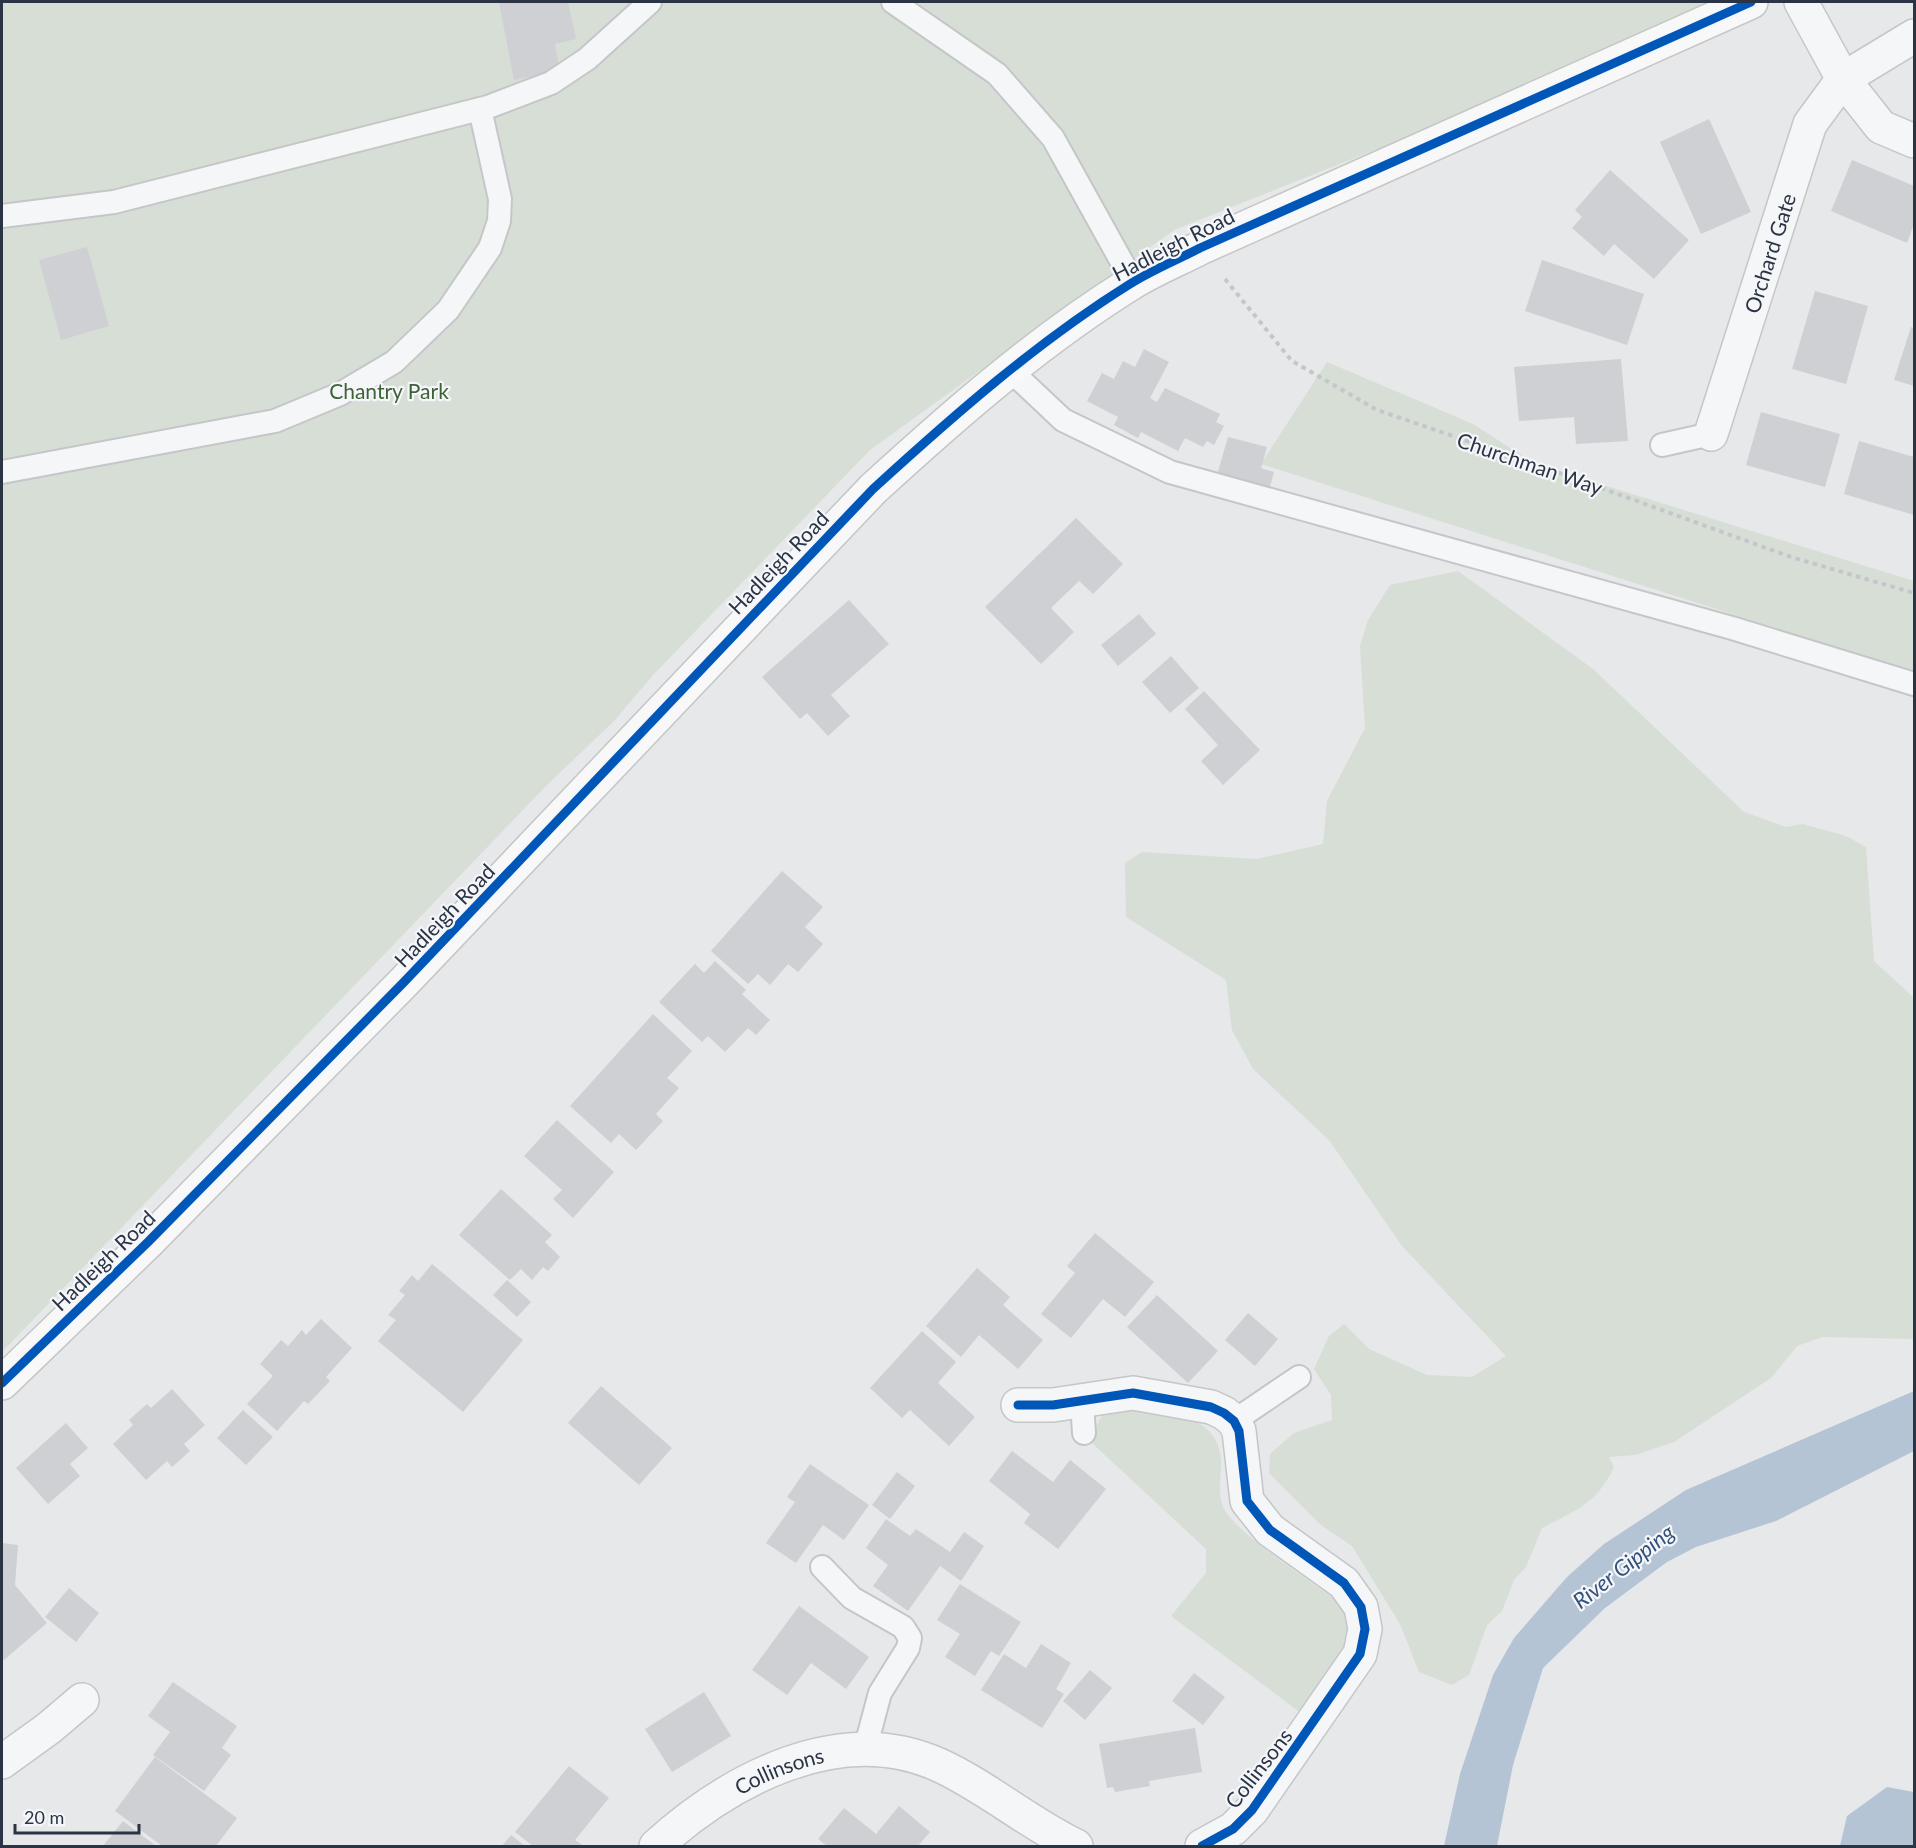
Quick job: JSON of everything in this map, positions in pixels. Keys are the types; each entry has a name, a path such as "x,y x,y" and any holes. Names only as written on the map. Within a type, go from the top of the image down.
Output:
{"street":[{"name":"Hadleigh Road","path":"2,1383 148,1242 404,982 873,489 947,421 1070,323 1132,282 1200,248 1751,2"},
{"path":"1801,2 1843,79 1881,128 1914,141"},
{"path":"1843,79 1914,36"},
{"name":"Orchard Gate","path":"1711,434 1810,124 1843,79"},
{"path":"1018,1405 1083,1417 1134,1393 1211,1407 1234,1421"},
{"name":"Collinsons","path":"1202,1846 1233,1829 1252,1810 1360,1654 1365,1629 1361,1607 1344,1583 1270,1530 1247,1501 1242,1473 1242,1445 1234,1421"},
{"path":"2,1762 49,1728 82,1700"},
{"name":"Collinsons","path":"657,1846 704,1808 760,1775 820,1754 865,1749 907,1754 937,1764 975,1783 1076,1846"}],"lane":[{"path":"2,216 114,202 480,109 551,84 587,59 650,2"},
{"path":"893,2 997,74 1053,138 1132,282"},
{"path":"2,472 275,421 340,394 394,362 448,310 494,239 499,221 500,199 480,109"},
{"path":"1011,370 1063,420 1170,472 1720,625 1914,684"},
{"path":"1662,445 1711,434"},
{"path":"1234,1421 1299,1377"},
{"path":"822,1567 852,1598 903,1627 910,1638 908,1648 880,1693 865,1749"}],"green space":[{"name":"Chantry Park","path":"2,2 1746,2 1174,230 870,450 654,674 614,721 547,785 2,1352"},
{"path":"1327,362 1473,424 1535,464 1914,581 1914,672 1261,464"},
{"path":"1458,571 1593,669 1744,812 1786,827 1803,824 1846,836 1866,847 1874,961 1914,998 1914,1339 1822,1337 1797,1346 1771,1378 1674,1442 1635,1455 1609,1457 1614,1467 1600,1490 1575,1511 1542,1528 1526,1567 1514,1580 1502,1611 1487,1625 1469,1675 1452,1685 1419,1672 1400,1624 1352,1546 1321,1525 1269,1473 1270,1454 1294,1433 1332,1420 1331,1395 1314,1369 1329,1336 1344,1324 1369,1349 1427,1375 1472,1377 1506,1356 1402,1246 1329,1140 1253,1069 1232,1030 1226,980 1126,917 1125,863 1142,852 1257,859 1323,844 1327,801 1365,728 1360,646 1368,620 1390,585"},
{"path":"1123,1404 1184,1416 1209,1432 1217,1443 1221,1459 1222,1502 1232,1520 1279,1560 1345,1606 1350,1631 1347,1652 1301,1713 1171,1616 1206,1573 1206,1549 1092,1443 1096,1428 1104,1414"}],"water":[{"name":"River Gipping","path":"1914,1391 1914,1451 1776,1521 1696,1547 1667,1562 1605,1608 1543,1668 1513,1765 1497,1846 1444,1846 1460,1774 1493,1675 1514,1638 1567,1577 1604,1544 1686,1490"},
{"path":"1887,1787 1914,1792 1914,1846 1840,1846 1847,1816"}],"building":[{"path":"499,2 568,2 576,39 555,44 560,71 514,80"},
{"path":"1709,119 1751,212 1701,234 1660,142"},
{"path":"1852,160 1914,186 1914,224 1907,243 1831,211"},
{"path":"1610,170 1689,240 1654,279 1614,244 1604,256 1572,228 1582,217 1575,210"},
{"path":"87,247 109,326 61,340 39,260"},
{"path":"1542,260 1644,294 1627,345 1525,311"},
{"path":"1815,291 1868,306 1846,384 1792,369"},
{"path":"1911,327 1914,328 1914,386 1894,380"},
{"path":"1144,349 1169,362 1150,398 1157,402 1165,388 1220,414 1216,422 1224,426 1214,445 1207,441 1203,447 1185,438 1178,451 1141,432 1138,438 1114,425 1118,417 1087,401 1102,373 1114,379 1123,361 1135,367"},
{"path":"1621,359 1628,441 1576,444 1574,417 1519,421 1514,367"},
{"path":"1761,412 1840,434 1825,487 1746,465"},
{"path":"1228,437 1267,447 1261,468 1274,472 1269,490 1217,475"},
{"path":"1859,441 1914,457 1914,515 1844,494"},
{"path":"1076,518 1123,564 1093,594 1079,581 1051,608 1074,632 1041,664 985,607"},
{"path":"849,600 889,644 831,695 850,716 828,736 807,713 800,719 762,677"},
{"path":"1139,614 1156,634 1118,666 1101,645"},
{"path":"1171,656 1199,688 1170,713 1142,682"},
{"path":"1204,691 1260,750 1223,785 1201,761 1218,745 1185,709"},
{"path":"782,871 823,907 805,927 823,944 798,972 788,964 770,985 758,974 748,984 711,951"},
{"path":"715,961 746,990 742,994 770,1020 756,1035 748,1028 725,1052 708,1036 702,1042 659,1002 695,964 704,973"},
{"path":"653,1014 692,1051 667,1078 679,1088 656,1114 663,1121 636,1150 619,1134 611,1143 570,1106"},
{"path":"557,1120 614,1172 573,1218 553,1199 562,1190 524,1156"},
{"path":"501,1189 552,1235 545,1242 560,1257 548,1271 543,1267 532,1280 521,1269 510,1280 459,1235"},
{"path":"1095,1233 1154,1282 1125,1317 1103,1299 1071,1338 1041,1314 1075,1273 1067,1266"},
{"path":"432,1264 523,1340 463,1412 378,1341 396,1320 388,1315 405,1295 399,1291 412,1275 418,1281"},
{"path":"977,1268 1010,1297 1003,1305 1043,1340 1018,1369 979,1335 961,1357 926,1326"},
{"path":"507,1280 531,1302 517,1317 493,1295"},
{"path":"1157,1295 1218,1351 1188,1383 1127,1327"},
{"path":"1248,1313 1278,1339 1255,1366 1225,1340"},
{"path":"321,1319 352,1348 326,1377 330,1381 308,1404 304,1401 277,1431 247,1404 273,1376 260,1364 281,1340 288,1346 302,1330 306,1335"},
{"path":"922,1331 956,1362 938,1383 975,1417 949,1446 910,1410 902,1418 870,1388"},
{"path":"601,1386 672,1448 639,1485 568,1423"},
{"path":"172,1389 205,1425 184,1444 190,1451 172,1467 167,1461 146,1480 113,1444 133,1425 129,1420 147,1404 151,1408"},
{"path":"243,1410 273,1437 246,1465 217,1438"},
{"path":"66,1423 88,1448 70,1464 80,1476 48,1504 16,1468"},
{"path":"1012,1451 1053,1482 1070,1460 1106,1489 1058,1549 1024,1523 1030,1514 989,1481"},
{"path":"810,1464 869,1505 844,1540 823,1525 796,1563 766,1543 795,1502 787,1497"},
{"path":"897,1472 915,1486 890,1519 872,1505"},
{"path":"886,1519 910,1536 916,1529 950,1552 964,1532 984,1546 961,1581 940,1566 908,1611 873,1586 888,1565 866,1548"},
{"path":"2,1543 18,1545 15,1585 47,1623 4,1660 2,1657"},
{"path":"960,1584 1021,1622 999,1656 991,1651 975,1676 945,1657 960,1634 937,1620"},
{"path":"69,1588 99,1613 76,1642 45,1617"},
{"path":"799,1606 869,1657 846,1689 811,1663 787,1695 752,1670"},
{"path":"1041,1644 1071,1663 1056,1689 1064,1694 1042,1728 981,1690 1004,1654 1026,1668"},
{"path":"1090,1670 1112,1688 1085,1720 1063,1701"},
{"path":"1194,1673 1225,1697 1203,1725 1172,1701"},
{"path":"173,1682 237,1726 222,1748 231,1755 204,1791 153,1755 170,1732 148,1716"},
{"path":"704,1692 731,1736 672,1772 645,1729"},
{"path":"1195,1728 1202,1772 1149,1781 1150,1786 1115,1792 1113,1787 1107,1788 1099,1744"},
{"path":"155,1757 237,1818 216,1846 162,1846 115,1811"},
{"path":"569,1766 609,1798 575,1840 584,1846 533,1846 515,1832"},
{"path":"899,1806 930,1832 918,1846 827,1846 818,1839 844,1808 876,1834"},
{"path":"123,1821 156,1846 103,1846"},
{"path":"511,1835 525,1846 502,1846"}],"cycle path":[{"path":"2,1383 148,1242 404,982 873,489 997,380 1096,306 1165,265 1751,2"},
{"path":"1018,1405 1053,1405 1133,1393 1211,1407 1224,1413 1234,1421 1239,1431 1247,1501 1270,1530 1344,1583 1361,1607 1365,1629 1360,1654 1252,1810 1233,1829 1202,1846"}]}
